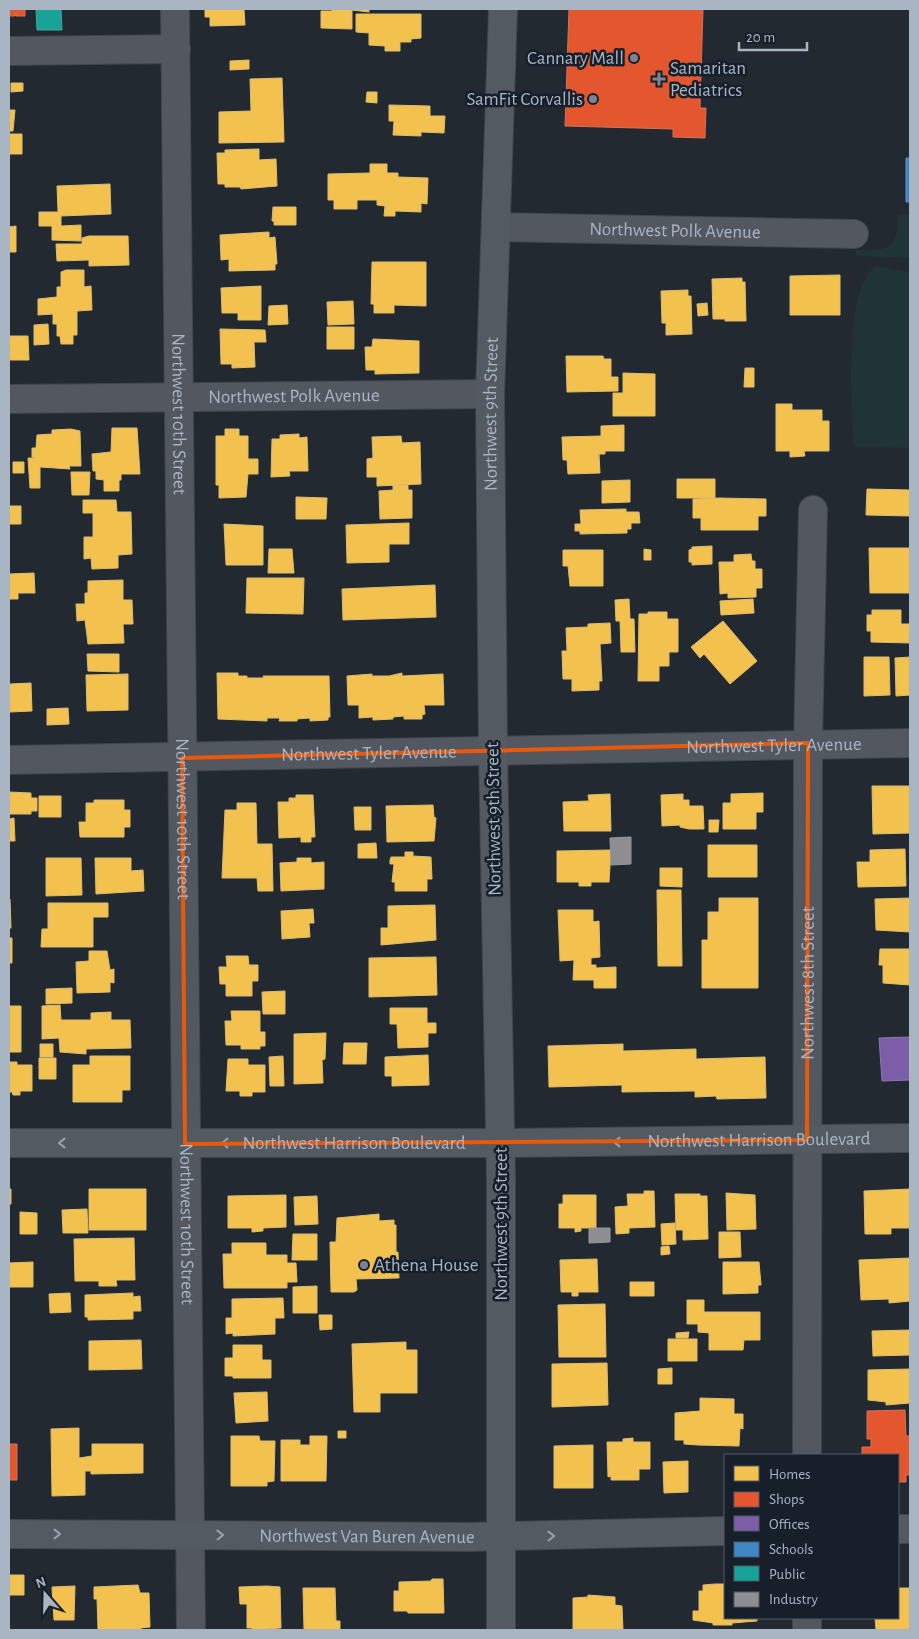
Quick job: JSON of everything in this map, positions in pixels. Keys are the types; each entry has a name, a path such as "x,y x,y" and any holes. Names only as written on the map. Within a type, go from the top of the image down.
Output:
{"main road":[{"name":"Northwest 9th Street","path":"501,1630 501,1143 493,750 490,394 503,9"},
{"name":"Northwest Harrison Boulevard","path":"9,1143 501,1143 910,1138"},
{"name":"Northwest Van Buren Avenue","path":"9,1534 502,1537 724,1531"}],"street":[{"name":"Northwest 10th Street","path":"175,9 191,1630"},
{"path":"9,51 176,49"},
{"name":"Northwest Polk Avenue","path":"496,227 854,234"},
{"name":"Northwest Polk Avenue","path":"9,399 490,394"},
{"name":"Northwest 8th Street","path":"807,1454 808,743 813,510"},
{"name":"Northwest Tyler Avenue","path":"9,760 182,758 808,743 910,743"}],"highlighted area":[{"path":"808,743 807,1140 185,1144 182,758"}],"green space":[{"path":"910,214 910,258 856,256 856,250 877,249 889,246 896,235 898,215"},
{"path":"877,266 910,272 910,448 854,447 851,379 854,321 859,296 866,277"}],"building: Homes":[{"path":"205,9 244,9 245,25 210,26 210,17 205,17"},
{"path":"332,9 369,9 369,12 352,10 352,29 321,28 321,11 332,11"},
{"path":"356,14 421,14 421,38 411,39 411,42 400,42 400,51 385,51 385,46 369,45 369,33 356,32"},
{"path":"249,60 249,69 230,70 230,61"},
{"path":"282,78 284,142 219,143 219,112 251,111 250,79"},
{"path":"11,83 23,83 23,91 11,92"},
{"path":"367,92 377,92 377,103 366,102"},
{"path":"389,105 430,106 430,116 445,116 444,133 421,132 421,136 393,135 394,121 389,121"},
{"path":"9,110 15,110 13,131 9,131"},
{"path":"9,134 22,134 22,154 9,154"},
{"path":"259,149 259,160 276,159 277,186 241,189 240,187 225,187 225,184 218,184 217,153 225,153 225,150"},
{"path":"370,164 387,164 387,173 398,173 398,177 428,178 427,204 421,203 421,212 395,211 395,216 384,216 385,206 377,205 377,200 357,200 357,209 334,209 334,200 328,200 328,174 370,173"},
{"path":"110,184 111,214 61,216 61,226 81,225 81,241 52,240 52,226 39,226 39,212 58,212 57,186"},
{"path":"273,207 296,207 296,225 274,225 274,221 272,221"},
{"path":"16,226 16,252 9,252 9,227"},
{"path":"269,232 269,238 275,237 277,264 275,264 275,270 229,271 229,259 221,260 220,235"},
{"path":"89,236 128,236 129,265 89,266 89,260 57,261 56,244 82,244 82,238"},
{"path":"372,262 426,262 426,306 394,305 394,313 374,313 374,304 371,304"},
{"path":"66,270 84,270 84,287 91,286 92,310 77,311 77,335 73,335 73,344 61,344 60,336 57,336 57,324 53,324 53,314 38,315 38,299 57,297 57,287 61,287 61,272"},
{"path":"840,275 840,315 790,315 790,276"},
{"path":"742,278 742,282 745,282 746,321 713,319 712,279"},
{"path":"261,286 261,320 238,320 238,313 222,313 221,288"},
{"path":"688,290 688,296 691,296 692,334 666,335 666,323 662,323 661,291"},
{"path":"353,301 354,324 328,325 327,302"},
{"path":"707,303 708,315 698,316 697,304"},
{"path":"287,305 288,324 268,325 269,306"},
{"path":"48,324 49,344 34,345 34,325"},
{"path":"327,327 354,327 354,349 327,349"},
{"path":"220,329 265,330 266,342 254,342 255,367 232,368 232,364 221,364"},
{"path":"9,336 28,336 29,360 9,360"},
{"path":"373,339 419,341 419,373 375,374 375,370 366,370 365,347 372,347"},
{"path":"566,356 603,356 604,359 611,359 611,377 618,377 618,391 567,392"},
{"path":"745,368 754,368 754,387 744,387"},
{"path":"623,373 655,374 655,416 613,416 613,393 623,393"},
{"path":"776,404 792,404 792,410 822,410 822,421 829,421 829,451 804,451 805,456 790,457 790,451 776,451"},
{"path":"624,425 624,451 605,451 605,454 599,454 600,473 568,474 567,460 563,460 562,437 601,436 601,426"},
{"path":"112,428 137,428 140,474 121,474 119,491 104,491 104,480 96,479 96,471 93,471 92,454 111,452"},
{"path":"71,429 80,431 81,466 69,466 70,469 40,467 40,488 30,488 28,458 35,458 32,457 32,448 36,448 37,435 52,434 52,430"},
{"path":"225,429 239,429 239,436 248,436 248,459 258,459 258,474 248,474 246,497 219,498 219,485 216,485 216,436 225,436"},
{"path":"299,434 299,438 307,437 308,471 289,471 290,476 271,477 272,439 280,439 280,435"},
{"path":"401,436 402,443 420,442 421,484 377,486 377,477 367,477 367,459 373,458 372,437"},
{"path":"13,462 24,462 24,473 13,473"},
{"path":"71,472 90,472 89,495 72,495"},
{"path":"677,479 715,479 715,498 677,498"},
{"path":"630,480 630,502 602,503 602,481"},
{"path":"393,485 408,485 408,490 412,490 412,518 380,519 379,491 393,490"},
{"path":"867,489 910,490 910,516 866,515"},
{"path":"296,497 327,498 326,519 296,519"},
{"path":"693,499 766,499 766,516 758,516 758,530 701,530 701,518 693,518"},
{"path":"83,500 116,500 117,512 131,512 132,554 118,555 118,568 92,569 91,558 84,559 84,537 93,537 93,513 83,513"},
{"path":"9,506 21,506 21,524 9,524"},
{"path":"626,509 626,512 639,512 640,523 631,523 631,529 627,529 627,533 580,534 580,531 575,531 575,524 581,524 580,510"},
{"path":"409,523 409,544 389,544 389,562 347,563 346,525"},
{"path":"224,524 263,526 263,565 226,565"},
{"path":"712,546 712,564 692,565 692,562 689,562 689,550 692,547"},
{"path":"869,548 910,548 910,593 870,593"},
{"path":"269,549 292,549 294,573 268,573"},
{"path":"644,549 651,550 651,560 644,560"},
{"path":"563,550 603,550 603,586 570,586 568,566 563,566"},
{"path":"751,554 752,561 755,561 755,569 762,569 762,588 756,588 756,597 728,598 728,593 720,594 719,562 734,562 734,555"},
{"path":"34,573 35,593 18,593 18,599 9,599 9,574"},
{"path":"247,578 304,578 303,614 246,613"},
{"path":"123,580 123,600 132,600 133,624 123,624 124,643 88,644 85,620 77,621 76,604 85,604 85,593 88,593 88,581"},
{"path":"435,585 436,617 343,620 342,589"},
{"path":"629,599 630,619 634,619 635,652 621,652 620,621 616,621 615,600"},
{"path":"753,599 754,613 721,615 720,601"},
{"path":"872,610 901,610 901,624 910,624 910,643 871,642 871,631 867,631 867,615 872,615"},
{"path":"648,612 667,612 667,619 678,619 678,652 669,652 669,666 659,666 659,681 638,681 639,614 648,614"},
{"path":"723,621 757,661 730,684 704,654 700,658 691,647"},
{"path":"610,623 611,643 600,644 602,681 599,681 599,690 572,691 572,679 563,679 562,651 567,651 566,628"},
{"path":"87,654 119,654 119,672 88,671"},
{"path":"864,657 889,657 890,695 864,696"},
{"path":"910,657 910,695 896,696 895,658"},
{"path":"217,673 238,673 238,676 247,676 247,678 264,678 263,676 329,676 330,717 328,717 328,720 310,721 310,718 297,719 297,721 279,721 280,718 267,718 267,721 218,719"},
{"path":"402,673 402,676 443,674 444,705 424,705 425,714 422,715 422,719 404,719 404,716 393,717 393,719 373,720 373,717 359,718 359,705 348,705 347,676 372,674 372,676 389,676"},
{"path":"128,674 128,710 87,711 86,675"},
{"path":"31,683 32,711 10,712 10,684"},
{"path":"68,708 69,724 47,725 47,709"},
{"path":"872,786 910,786 910,833 873,834"},
{"path":"9,792 31,793 31,798 37,798 37,811 31,811 31,814 9,814"},
{"path":"763,793 763,812 756,812 756,829 723,829 723,803 731,803 731,794"},
{"path":"610,794 611,831 564,831 563,802 589,801 588,795"},
{"path":"683,794 683,800 689,800 689,806 703,806 704,829 689,829 680,827 680,825 662,826 661,795"},
{"path":"296,795 313,795 315,837 311,837 311,842 301,842 301,837 279,838 278,802 289,802 289,798 296,798"},
{"path":"39,796 61,796 61,817 39,817"},
{"path":"94,800 124,800 124,810 130,810 130,827 124,827 124,837 80,837 79,822 86,822 86,803 94,803"},
{"path":"237,803 256,803 257,844 272,844 273,891 258,891 257,878 222,878 225,810 237,810"},
{"path":"433,805 434,817 436,818 434,841 387,842 386,806"},
{"path":"354,807 371,807 371,830 355,830"},
{"path":"14,818 15,841 9,841 9,819"},
{"path":"709,820 719,820 718,832 709,832"},
{"path":"376,843 377,858 358,858 358,844"},
{"path":"708,845 757,845 757,877 708,877"},
{"path":"905,849 906,886 858,887 857,862 870,862 870,850"},
{"path":"611,850 609,882 591,882 591,886 579,886 579,882 557,882 557,851"},
{"path":"405,852 413,852 413,856 431,857 432,879 427,879 427,891 395,891 395,882 392,882 394,864 390,864 390,860 391,857 405,857"},
{"path":"46,858 81,858 82,895 46,896"},
{"path":"95,858 131,858 131,871 143,870 144,891 96,894"},
{"path":"297,858 311,858 311,863 324,862 324,889 281,891 280,863 297,862"},
{"path":"660,868 682,868 682,887 660,886"},
{"path":"657,890 681,890 682,966 658,966"},
{"path":"719,898 758,898 758,988 702,988 702,940 708,940 708,912 719,912"},
{"path":"910,898 910,932 876,930 875,899"},
{"path":"10,899 11,928 9,928"},
{"path":"48,903 108,903 108,917 93,917 93,947 41,947 42,929 48,929"},
{"path":"435,905 436,940 381,945 381,928 388,928 388,906"},
{"path":"313,909 314,923 309,923 310,937 282,939 281,911"},
{"path":"558,910 593,910 593,922 599,921 600,957 591,958 591,965 596,965 596,968 616,967 616,988 594,988 594,980 573,980 574,960 560,961"},
{"path":"9,938 12,938 12,963 9,963"},
{"path":"880,949 910,949 910,985 883,983 883,965 879,965"},
{"path":"89,951 107,951 110,970 114,969 114,983 110,982 110,992 77,993 76,962 89,961"},
{"path":"226,956 248,956 249,965 258,965 258,981 252,981 252,996 226,996 226,984 220,984 219,967 227,967"},
{"path":"436,957 437,995 369,997 369,958"},
{"path":"72,988 72,1003 46,1004 46,989"},
{"path":"285,991 285,1014 263,1014 262,992"},
{"path":"60,1005 61,1020 91,1020 91,1013 111,1012 111,1020 130,1020 131,1048 86,1049 86,1054 60,1052 59,1038 42,1039 42,1006"},
{"path":"9,1006 21,1006 21,1052 9,1052"},
{"path":"390,1008 427,1008 427,1023 436,1023 436,1033 428,1033 428,1047 398,1048 397,1024 390,1024"},
{"path":"231,1011 260,1011 260,1032 265,1032 265,1046 260,1046 260,1049 241,1049 241,1045 226,1045 225,1021 232,1021"},
{"path":"326,1033 325,1059 322,1060 323,1083 294,1084 294,1034"},
{"path":"344,1043 367,1043 366,1064 343,1064"},
{"path":"40,1044 53,1044 53,1057 40,1057"},
{"path":"623,1044 623,1051 696,1049 696,1059 765,1057 766,1098 717,1099 716,1096 695,1097 695,1091 622,1092 622,1085 549,1087 548,1046"},
{"path":"428,1055 429,1085 392,1086 392,1076 385,1076 385,1057"},
{"path":"90,1056 130,1056 130,1090 122,1090 122,1102 73,1102 73,1065 90,1065"},
{"path":"283,1056 284,1086 270,1086 269,1057"},
{"path":"39,1058 56,1058 56,1079 39,1079"},
{"path":"228,1059 248,1059 248,1065 265,1065 265,1092 252,1092 252,1096 240,1096 240,1091 226,1091"},
{"path":"9,1062 17,1062 17,1065 32,1065 32,1091 20,1091 20,1095 13,1095 12,1092 9,1092"},
{"path":"9,1189 11,1189 11,1204 9,1204"},
{"path":"89,1189 146,1189 146,1230 89,1230"},
{"path":"910,1189 909,1228 891,1228 891,1234 865,1234 864,1191"},
{"path":"644,1191 654,1191 655,1227 629,1228 629,1233 616,1234 615,1207 628,1206 627,1194 644,1194"},
{"path":"726,1193 755,1195 756,1229 727,1230"},
{"path":"675,1194 700,1194 700,1196 707,1196 708,1239 683,1240 683,1230 676,1230"},
{"path":"286,1195 286,1227 263,1228 263,1231 252,1232 252,1228 228,1228 228,1196"},
{"path":"563,1195 596,1195 596,1228 581,1228 581,1231 575,1232 575,1228 559,1228 559,1204 563,1204"},
{"path":"317,1196 318,1224 295,1225 294,1197"},
{"path":"87,1209 88,1233 63,1233 62,1210"},
{"path":"20,1212 37,1213 37,1234 20,1234"},
{"name":"Athena House","path":"379,1214 379,1221 394,1220 394,1225 396,1225 396,1252 398,1252 399,1278 356,1279 357,1290 354,1292 331,1292 330,1242 336,1242 337,1218"},
{"path":"675,1223 676,1244 662,1245 661,1224"},
{"path":"719,1232 740,1232 741,1257 719,1258"},
{"path":"293,1234 317,1234 317,1260 292,1260"},
{"path":"134,1238 135,1280 116,1280 117,1286 99,1286 99,1281 75,1281 74,1239"},
{"path":"232,1243 266,1243 266,1255 287,1255 287,1263 296,1263 297,1282 287,1282 287,1288 224,1288 223,1254 232,1254"},
{"path":"669,1246 670,1254 661,1255 661,1247"},
{"path":"910,1258 910,1301 889,1303 889,1299 861,1300 859,1260"},
{"path":"597,1259 598,1292 578,1292 578,1296 572,1296 572,1292 561,1292 560,1260"},
{"path":"33,1262 33,1287 10,1287 9,1263"},
{"path":"723,1262 759,1262 761,1285 758,1285 758,1293 723,1294"},
{"path":"630,1282 654,1282 654,1296 630,1296"},
{"path":"317,1286 317,1313 293,1313 293,1287"},
{"path":"70,1293 71,1312 50,1313 49,1294"},
{"path":"133,1293 133,1297 140,1296 141,1311 133,1311 133,1319 88,1320 88,1317 85,1317 85,1295"},
{"path":"283,1298 284,1318 275,1318 275,1334 233,1336 233,1333 226,1334 226,1318 232,1318 232,1299"},
{"path":"687,1300 704,1300 704,1312 760,1312 760,1340 744,1340 743,1350 709,1350 709,1333 698,1332 698,1324 687,1324"},
{"path":"605,1304 606,1357 559,1357 558,1305"},
{"path":"319,1315 332,1315 332,1329 320,1330"},
{"path":"910,1330 910,1355 873,1356 872,1331"},
{"path":"689,1332 688,1338 676,1338 676,1333"},
{"path":"668,1339 697,1339 697,1361 668,1361"},
{"path":"141,1340 142,1369 89,1370 89,1341"},
{"path":"406,1342 406,1350 417,1350 417,1393 380,1393 380,1412 354,1412 352,1344"},
{"path":"233,1345 262,1345 262,1360 271,1360 271,1378 233,1378 233,1376 225,1376 225,1358 233,1358"},
{"path":"607,1363 608,1405 552,1407 552,1364"},
{"path":"672,1368 672,1384 658,1384 658,1369"},
{"path":"910,1369 910,1403 886,1405 886,1402 868,1400 868,1370"},
{"path":"267,1392 268,1421 236,1423 234,1393"},
{"path":"700,1398 734,1399 734,1414 743,1414 743,1429 740,1428 739,1446 684,1444 684,1440 675,1440 675,1413 700,1411"},
{"path":"79,1428 79,1458 92,1456 92,1444 143,1444 143,1473 91,1474 91,1471 85,1471 85,1495 52,1496 51,1429"},
{"path":"338,1431 346,1431 346,1438 338,1438"},
{"path":"231,1436 259,1436 260,1441 275,1441 274,1481 267,1482 267,1486 231,1486"},
{"path":"310,1436 327,1436 326,1481 281,1481 281,1440 300,1440 300,1445 310,1445"},
{"path":"633,1438 633,1442 650,1442 650,1469 639,1469 639,1480 611,1480 611,1476 608,1477 607,1442 623,1442 623,1439"},
{"path":"593,1445 593,1488 554,1488 554,1446"},
{"path":"688,1461 688,1492 664,1493 663,1462"},
{"path":"9,1575 24,1575 24,1595 9,1595"},
{"path":"432,1579 443,1579 444,1613 394,1611 394,1591 399,1591 399,1582 431,1581"},
{"path":"724,1584 724,1619 757,1619 757,1621 732,1623 732,1625 713,1625 713,1623 693,1620 693,1611 699,1611 699,1591 703,1591 703,1585"},
{"path":"138,1585 140,1593 149,1593 150,1627 141,1628 141,1630 98,1630 97,1599 94,1599 94,1587"},
{"path":"75,1586 74,1620 54,1620 52,1587"},
{"path":"239,1587 280,1587 281,1628 252,1630 252,1628 247,1628 247,1604 240,1604"},
{"path":"303,1588 335,1588 336,1621 340,1621 340,1630 304,1630"},
{"path":"899,1588 910,1588 910,1630 876,1630 875,1619 899,1619"},
{"path":"588,1595 615,1597 615,1605 622,1606 623,1630 573,1630 573,1598 588,1597"}],"building: Shops":[{"path":"9,9 25,9 25,16 16,16 16,13 15,16 9,16"},
{"name":"Cannary Mall","path":"569,9 703,9 700,108 706,108 705,138 673,137 673,129 565,126"},
{"path":"905,1410 906,1436 910,1436 910,1475 906,1475 906,1482 899,1482 899,1454 862,1454 862,1447 871,1447 871,1439 867,1439 867,1411"},
{"path":"9,1444 17,1444 17,1480 9,1480"}],"building: Offices":[{"path":"910,1037 910,1080 882,1081 879,1038"}],"building: Schools":[{"path":"906,158 910,158 910,202 906,202"}],"building: Public":[{"path":"36,9 61,9 62,30 37,30"}],"building: Industry":[{"path":"631,837 631,864 611,865 610,838"},
{"path":"589,1228 610,1228 610,1242 589,1243"}],"place":[{"name":"Cannary Mall","path":"634,58"},
{"name":"Samaritan Pediatrics","path":"659,79"},
{"name":"SamFit Corvallis","path":"593,99"},
{"name":"Athena House","path":"364,1265"}]}
